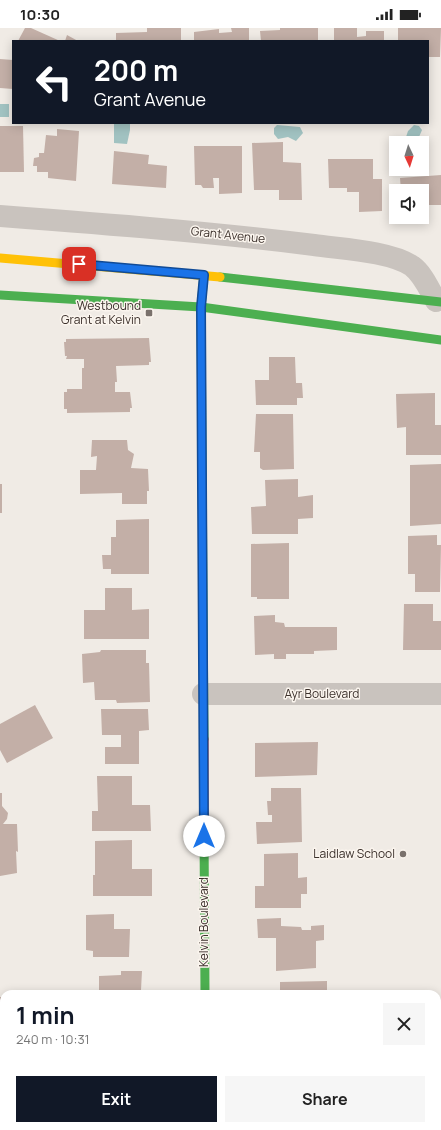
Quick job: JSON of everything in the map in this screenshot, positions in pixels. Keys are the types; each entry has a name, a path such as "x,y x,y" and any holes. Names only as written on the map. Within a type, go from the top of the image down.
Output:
{"main road":[{"name":"Grant Avenue","path":"0,258 204,275 438,301"},
{"name":"Kelvin Boulevard","path":"204,275 201,307 205,990"},
{"path":"0,295 201,307 441,340"}],"street":[{"name":"Grant Avenue","path":"0,216 230,234 370,253 397,259 412,266 425,281 438,301"},
{"name":"Ayr Boulevard","path":"203,694 441,694"}],"water":[{"path":"0,104 9,104 9,117 0,117"},
{"path":"114,124 130,124 127,144 114,143"},
{"path":"277,125 300,127 303,133 296,141 288,137 278,139 274,134 274,128"},
{"path":"414,125 419,126 422,130 419,136 406,136 408,131"}],"building":[{"path":"25,28 31,28 58,40 19,40"},
{"path":"147,28 181,28 181,40 116,40 116,33 147,32"},
{"path":"231,28 249,28 249,40 194,40 194,32 219,29 219,33 232,32"},
{"path":"280,28 318,28 318,40 261,40 260,31 280,30"},
{"path":"334,28 357,28 357,37 366,36 366,31 384,31 384,40 334,40"},
{"path":"398,28 441,28 440,57 429,57 429,40 398,40"},
{"path":"67,35 76,40 65,40"},
{"path":"0,59 12,60 12,89 0,88"},
{"path":"0,126 23,126 24,172 0,172"},
{"path":"57,129 79,131 76,181 48,178 48,172 37,172 37,166 33,166 34,158 39,157 39,153 44,153 46,135 57,136"},
{"path":"283,142 283,162 301,163 302,200 279,200 279,190 254,190 252,143"},
{"path":"194,146 242,146 242,193 219,194 219,178 213,178 214,188 203,188 201,185 195,185"},
{"path":"114,151 149,155 148,164 167,166 166,188 112,184"},
{"path":"328,159 373,159 373,179 382,179 382,211 359,212 359,192 347,192 347,188 329,188"},
{"path":"441,175 441,205 429,205 429,184 400,184 400,178"},
{"path":"149,338 151,362 149,362 149,365 116,366 117,382 115,382 115,392 130,392 132,408 130,408 130,412 67,413 67,409 64,409 64,392 67,392 67,389 82,389 82,368 84,368 84,359 66,359 67,356 65,356 64,342 66,342 66,339"},
{"path":"269,357 295,357 296,383 302,383 303,398 297,398 297,405 256,405 255,380 269,380"},
{"path":"435,393 435,425 441,425 441,455 406,455 406,427 397,428 396,394"},
{"path":"256,414 293,414 294,469 263,470 260,468 260,452 254,452"},
{"path":"92,440 127,440 128,450 134,454 131,468 148,469 149,491 147,491 147,504 122,504 122,493 80,494 80,470 96,470 97,456 91,457"},
{"path":"441,464 441,524 410,526 410,465"},
{"path":"298,479 298,497 313,495 313,518 298,519 298,534 252,534 251,507 266,506 265,480"},
{"path":"0,484 2,484 2,513 0,513"},
{"path":"149,519 149,574 111,574 111,569 103,569 102,555 111,555 111,537 116,537 116,520"},
{"path":"437,535 437,545 441,545 440,592 415,592 415,574 408,574 408,536"},
{"path":"289,543 289,599 257,599 257,597 251,597 251,544"},
{"path":"105,588 132,588 132,610 149,609 149,639 84,639 84,610 105,610"},
{"path":"404,604 433,604 433,621 441,621 441,650 403,650"},
{"path":"275,615 275,622 284,623 285,627 337,627 337,650 314,651 314,654 286,654 286,659 274,659 274,654 255,655 254,616"},
{"path":"101,650 146,650 146,663 149,663 150,702 117,703 116,700 95,700 94,682 83,683 82,654 100,652"},
{"path":"35,705 53,738 7,763 0,750 0,724"},
{"path":"101,709 148,709 149,730 139,731 139,764 105,764 105,747 121,747 121,735 102,735"},
{"path":"318,742 317,775 255,777 255,743"},
{"path":"97,776 132,776 132,805 150,805 151,831 92,831 92,811 98,811"},
{"path":"271,788 301,788 302,842 257,844 256,822 272,822 272,815 268,815 267,801 271,801"},
{"path":"0,793 2,793 2,806 8,813 7,819 3,824 17,824 18,852 16,851 17,873 0,876"},
{"path":"132,840 132,869 152,869 152,896 93,896 93,875 95,875 95,841"},
{"path":"298,853 298,878 307,877 307,894 301,894 301,908 255,908 255,886 264,886 264,854"},
{"path":"114,914 114,929 130,929 129,957 93,957 93,951 86,950 86,915"},
{"path":"281,918 281,926 301,927 302,930 311,930 311,926 324,925 324,940 316,941 316,968 276,971 276,938 258,938 257,919"},
{"path":"121,971 142,971 141,990 99,990 99,976 121,975"},
{"path":"327,981 327,990 280,990 280,982"}],"traffic: fast":[{"path":"204,275 201,307 204,739"},
{"path":"220,277 441,302"},
{"path":"0,295 201,307 441,340"},
{"path":"204,831 205,990"}],"traffic: slow":[{"path":"0,258 220,277"}],"traffic: jam":[{"path":"204,739 204,831"}],"place":[{"name":"Westbound Grant at Kelvin","path":"149,313"},
{"name":"Laidlaw School","path":"403,854"}],"route":[{"path":"79,264 204,275 201,307 204,836"}]}
